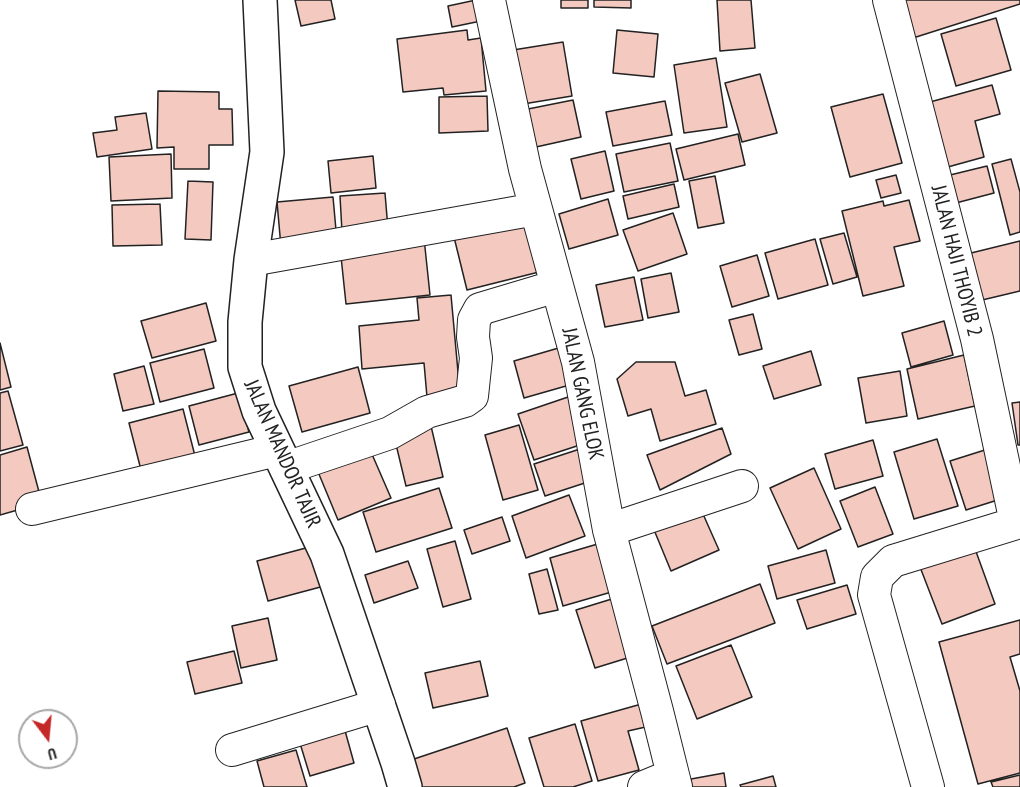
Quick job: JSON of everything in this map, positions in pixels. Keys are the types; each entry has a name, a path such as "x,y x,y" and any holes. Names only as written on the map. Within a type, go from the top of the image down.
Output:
{"main road":[{"name":"JALAN MANDOR TAJIR","path":"260,0 267,152 251,260 245,322 245,367 259,411 327,554 405,787"}],"street":[{"name":"JALAN GANG ELOK","path":"489,0 525,169 578,362 609,530 674,781"},
{"name":"JALAN HAJI THOYIB 2","path":"889,0 977,339 1018,522"},
{"path":"251,260 536,209"},
{"path":"32,509 281,459 390,433 427,412 465,401 472,396 476,358 473,337 474,320 480,309 557,286"},
{"path":"609,530 742,486"},
{"path":"928,787 874,595 877,577 893,561 1018,522"},
{"path":"232,750 379,705"},
{"path":"644,787 674,781"}],"building":[{"path":"295,0 331,0 335,19 301,26"},
{"path":"476,0 481,21 452,27 448,6"},
{"path":"561,0 588,0 588,8 561,8"},
{"path":"594,0 631,0 631,8 594,7"},
{"path":"717,0 751,0 755,48 720,51"},
{"path":"900,0 1020,0 1020,4 913,38"},
{"path":"996,18 1011,70 956,86 941,34"},
{"path":"467,30 468,40 481,38 486,91 444,95 443,88 403,92 397,39"},
{"path":"617,30 658,34 654,77 613,73"},
{"path":"563,42 572,96 523,104 513,50"},
{"path":"716,58 727,127 684,133 674,65"},
{"path":"760,74 777,133 742,142 725,83"},
{"path":"992,85 1000,114 975,121 984,157 937,170 919,105"},
{"path":"158,91 219,92 219,109 232,109 233,145 209,145 209,169 174,169 174,147 157,148"},
{"path":"883,94 902,163 850,177 831,107"},
{"path":"487,96 488,131 439,133 439,97"},
{"path":"573,100 581,137 536,147 528,109"},
{"path":"665,101 672,135 613,146 606,112"},
{"path":"146,113 152,149 97,157 93,133 117,130 115,117"},
{"path":"738,134 745,165 684,180 676,149"},
{"path":"670,143 678,181 624,192 616,154"},
{"path":"605,151 614,191 581,199 571,159"},
{"path":"171,154 172,198 111,201 109,157"},
{"path":"373,156 376,188 331,193 328,161"},
{"path":"1011,159 1020,192 1020,232 1010,235 992,164"},
{"path":"987,166 994,193 952,204 946,176"},
{"path":"896,175 901,193 881,198 876,180"},
{"path":"715,176 724,223 698,228 689,181"},
{"path":"188,181 213,182 211,240 185,239"},
{"path":"674,184 679,207 628,219 623,196"},
{"path":"385,193 388,229 342,232 340,196"},
{"path":"333,197 337,241 281,247 277,202"},
{"path":"608,199 618,235 569,249 559,214"},
{"path":"909,200 920,241 894,247 904,286 863,296 842,211 883,201 884,206"},
{"path":"160,204 162,245 113,246 112,205"},
{"path":"673,213 687,254 638,271 623,230"},
{"path":"525,215 539,272 467,290 453,233"},
{"path":"844,233 857,277 833,284 820,239"},
{"path":"424,238 430,295 346,304 340,247"},
{"path":"815,239 828,285 778,299 765,253"},
{"path":"1020,241 1020,291 978,301 967,254"},
{"path":"757,255 769,296 732,307 720,266"},
{"path":"671,273 679,312 648,318 641,279"},
{"path":"634,277 643,320 605,327 596,285"},
{"path":"451,295 460,394 427,397 424,363 362,369 359,326 419,320 417,298"},
{"path":"206,303 216,341 152,358 141,321"},
{"path":"753,314 762,349 739,355 729,320"},
{"path":"944,321 953,355 911,367 902,333"},
{"path":"0,343 11,387 0,390"},
{"path":"562,347 573,384 524,398 514,361"},
{"path":"204,349 214,388 160,402 150,363"},
{"path":"811,351 821,385 774,399 763,366"},
{"path":"964,355 975,406 918,419 907,369"},
{"path":"636,362 675,362 685,396 706,390 716,424 660,441 651,409 628,416 617,379"},
{"path":"144,366 154,404 123,411 114,374"},
{"path":"358,367 370,413 302,432 289,386"},
{"path":"900,371 907,416 866,423 858,378"},
{"path":"8,391 23,445 0,451 0,393"},
{"path":"238,393 249,432 199,445 189,406"},
{"path":"571,396 586,443 534,460 518,414"},
{"path":"1020,402 1020,445 1018,445 1012,403"},
{"path":"183,409 195,456 141,470 129,423"},
{"path":"519,425 538,490 503,500 485,435"},
{"path":"431,426 443,477 406,486 394,436"},
{"path":"722,428 731,454 660,490 647,455"},
{"path":"937,439 958,506 914,519 894,452"},
{"path":"873,440 883,476 835,489 825,454"},
{"path":"368,445 391,498 338,520 316,467"},
{"path":"27,447 42,503 0,515 0,455"},
{"path":"586,447 597,479 545,496 534,464"},
{"path":"988,449 1004,498 966,510 950,461"},
{"path":"814,468 841,529 798,549 770,488"},
{"path":"875,487 893,534 858,547 840,501"},
{"path":"439,488 452,528 376,552 363,512"},
{"path":"569,495 585,536 526,558 512,516"},
{"path":"699,505 719,550 671,571 652,525"},
{"path":"502,517 510,541 472,554 464,530"},
{"path":"455,541 471,599 443,607 427,549"},
{"path":"601,543 615,591 563,606 550,558"},
{"path":"317,545 328,585 268,601 257,561"},
{"path":"974,546 995,604 942,624 920,567"},
{"path":"826,550 835,583 777,599 768,566"},
{"path":"408,561 418,588 374,603 365,575"},
{"path":"547,569 558,610 539,614 529,574"},
{"path":"760,584 775,623 667,664 652,626"},
{"path":"847,585 856,614 807,629 797,600"},
{"path":"615,598 634,656 595,668 576,610"},
{"path":"268,618 277,660 241,668 232,626"},
{"path":"1020,620 1020,654 1010,657 1020,691 1020,773 978,784 939,642"},
{"path":"731,645 752,697 697,719 676,666"},
{"path":"234,651 242,683 195,694 187,662"},
{"path":"480,661 488,696 433,708 425,673"},
{"path":"645,703 650,726 628,731 639,770 598,781 581,721"},
{"path":"575,724 592,781 573,787 544,787 529,738"},
{"path":"344,727 354,763 310,776 299,740"},
{"path":"507,728 525,783 514,787 420,787 411,760"},
{"path":"296,750 307,787 264,787 257,761"},
{"path":"724,773 726,787 692,787 691,779"},
{"path":"1020,775 1020,787 993,787 991,782"},
{"path":"773,776 776,787 741,787 740,785"}]}
